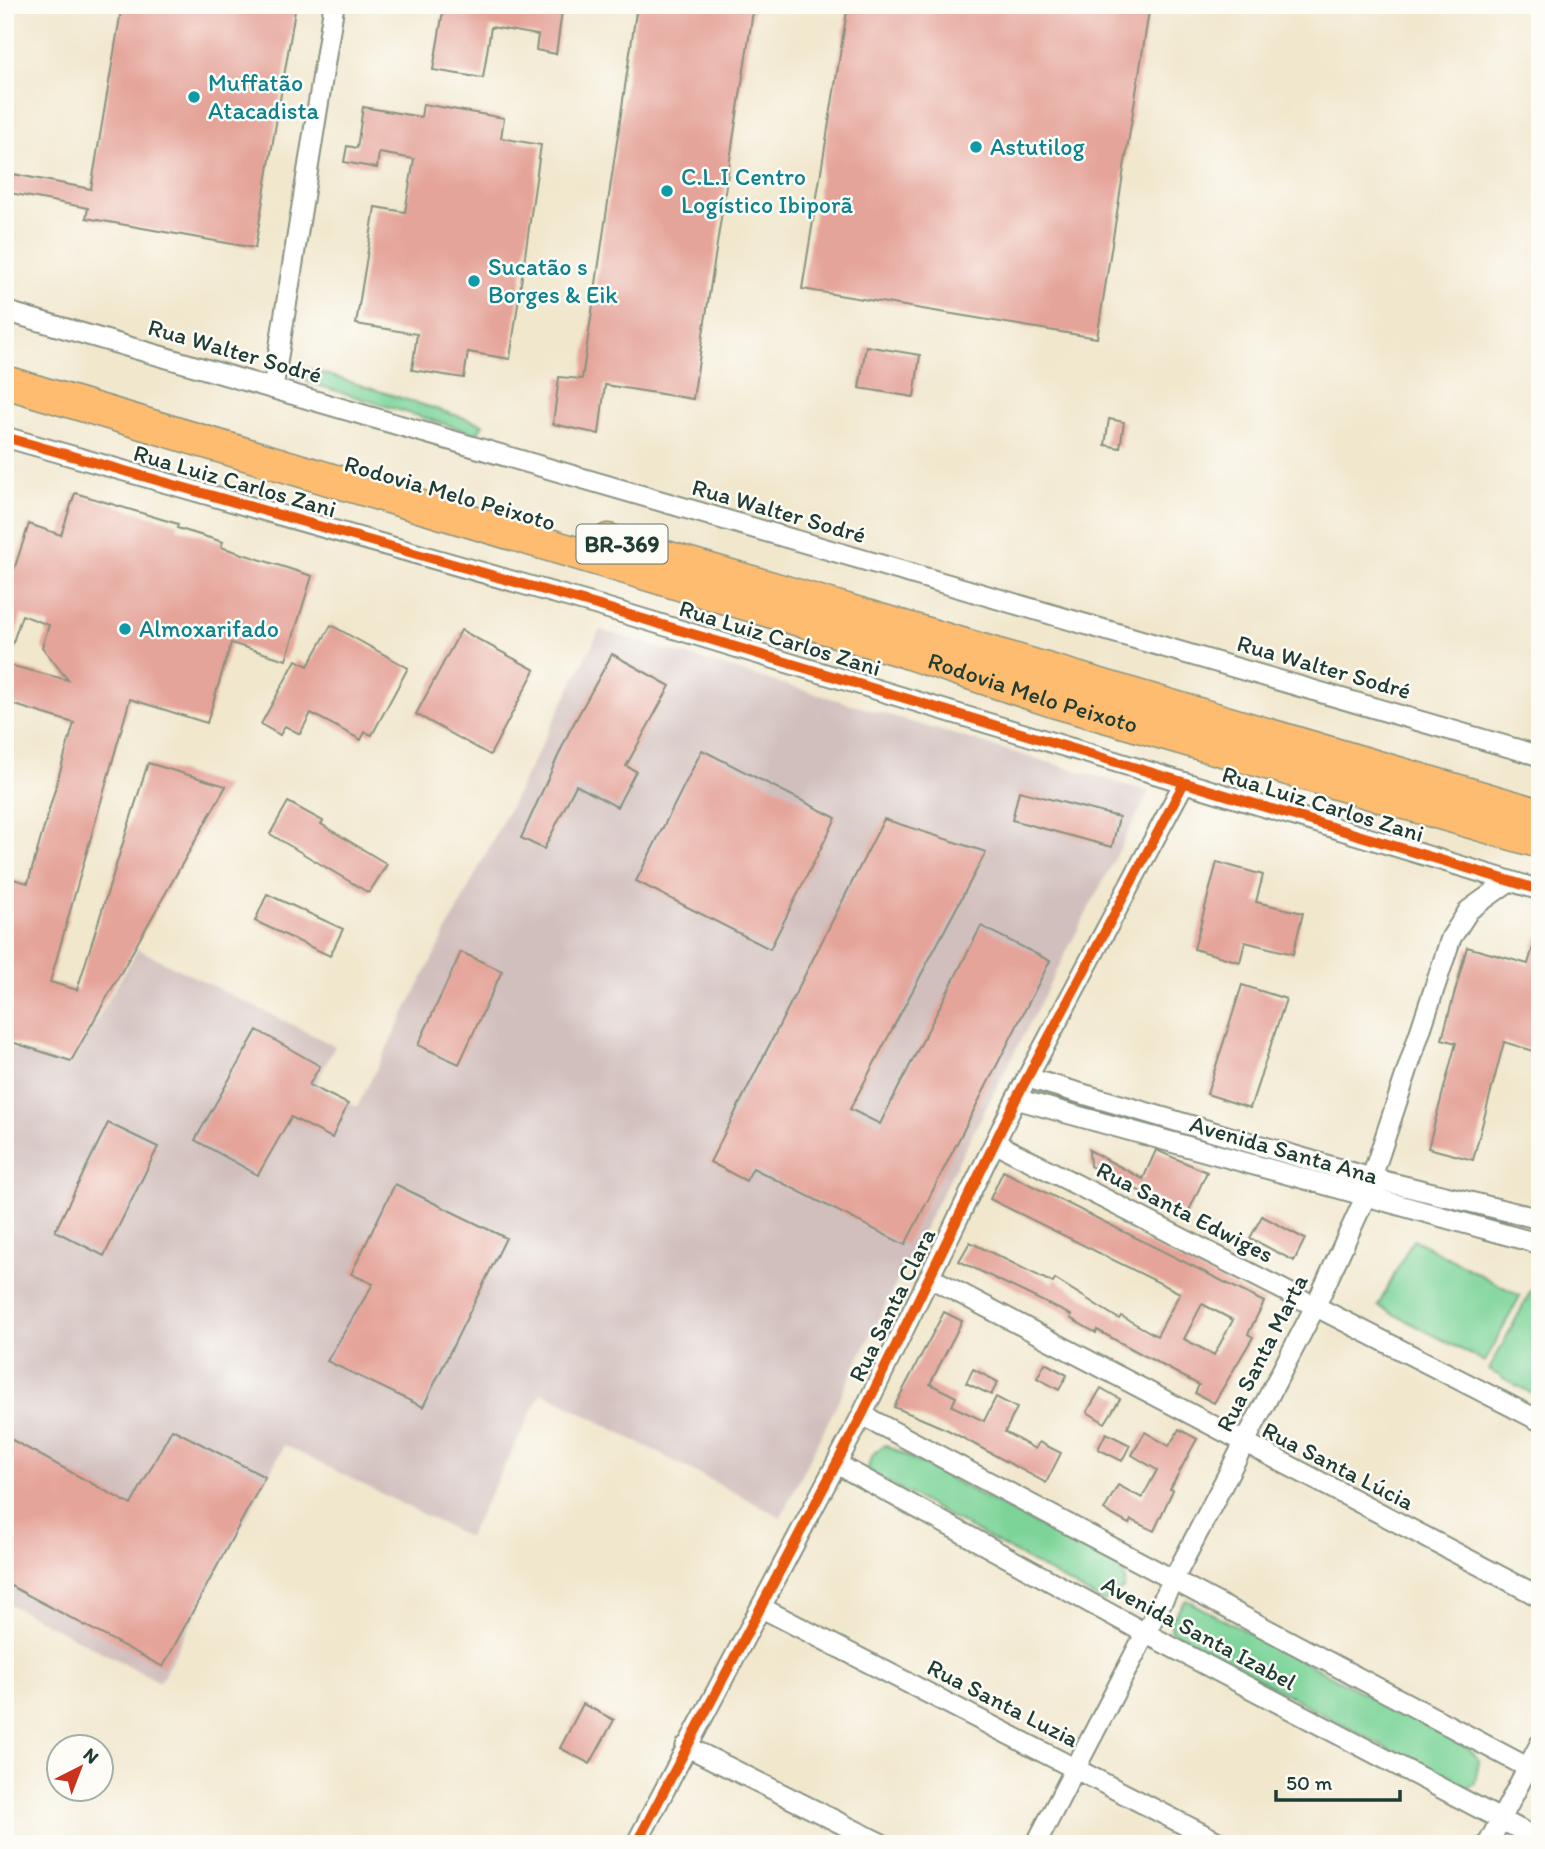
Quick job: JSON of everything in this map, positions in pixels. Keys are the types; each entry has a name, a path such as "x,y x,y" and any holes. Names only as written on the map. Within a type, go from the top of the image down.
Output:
{"main road":[{"name":"Rodovia Melo Peixoto","path":"5,361 1004,655 1237,729 1540,815"},
{"name":"Rodovia Melo Peixoto","path":"5,382 903,651 1056,702 1540,842"}],"street":[{"path":"273,388 334,5"},
{"name":"Rua Walter Sodré","path":"5,311 1540,755"},
{"name":"Rua Luiz Carlos Zani","path":"5,437 600,606 1540,890"},
{"name":"Rua Santa Clara","path":"636,1844 837,1464 1016,1100 1184,783"},
{"name":"Rua Santa Marta","path":"1036,1844 1315,1307 1364,1198 1451,938 1469,910 1508,882"},
{"name":"Avenida Santa Ana","path":"1028,1078 1371,1178 1540,1219"},
{"name":"Avenida Santa Ana","path":"1016,1100 1364,1198 1540,1244"},
{"name":"Rua Santa Edwiges","path":"995,1143 1540,1421"},
{"name":"Rua Santa Lúcia","path":"929,1277 1242,1444 1540,1597"},
{"name":"Avenida Santa Izabel","path":"862,1415 1533,1771"},
{"name":"Avenida Santa Izabel","path":"837,1464 1145,1633 1540,1840"},
{"name":"Rua Santa Luzia","path":"762,1608 1222,1844"},
{"path":"1488,1844 1500,1820 1533,1771 1540,1744"},
{"path":"686,1746 882,1844"}],"shaded area":[{"path":"600,630 1149,792 913,1249 781,1517 542,1392 468,1537 284,1445 160,1682 5,1602 5,1046 70,1065 138,949 335,1046 315,1085 357,1107"}],"green space":[{"path":"300,366 483,424 477,434 307,382 301,374"},
{"path":"1413,1239 1520,1296 1485,1362 1378,1306"},
{"path":"1535,1283 1540,1286 1540,1389 1536,1396 1489,1370"},
{"path":"886,1445 1125,1571 1124,1589 1103,1602 868,1471 873,1455"},
{"path":"1186,1600 1468,1748 1479,1760 1475,1783 1468,1788 1456,1786 1171,1632 1171,1620"}],"building":[{"name":"Muffatão Atacadista","path":"122,5 296,5 255,248 86,218 88,208 10,193 13,174 91,189"},
{"path":"444,5 503,5 542,12 543,5 563,5 556,54 536,50 538,35 491,27 483,78 433,70"},
{"name":"C.L.I Centro Logístico Ibiporã","path":"637,5 754,5 693,399 605,385 599,434 553,424 559,377 582,379"},
{"name":"Astutilog","path":"848,5 1150,5 1097,338 802,289"},
{"path":"423,104 504,118 501,138 541,145 510,359 468,352 464,378 412,370 417,334 356,324 375,207 405,212 414,159 379,153 377,168 344,162 347,146 357,148 363,107 421,117"},
{"path":"866,346 920,355 914,397 859,388"},
{"path":"1109,419 1124,422 1120,448 1105,445"},
{"path":"75,493 178,524 177,528 223,542 221,547 312,576 286,660 231,643 207,723 130,699 50,982 77,990 148,763 226,786 71,1061 5,1040 5,877 28,883 74,723 5,702 5,664 68,680 42,647 49,625 22,615 8,657 5,657 5,597 29,524 61,535"},
{"path":"331,625 408,668 372,735 365,732 361,740 311,713 300,734 285,726 280,735 261,724 296,660 308,666"},
{"path":"461,630 535,670 490,755 416,714"},
{"path":"612,654 670,686 626,766 636,771 617,807 576,785 544,849 521,838 569,732"},
{"path":"702,750 836,818 770,949 636,881"},
{"path":"1019,791 1119,817 1112,847 1012,820"},
{"path":"288,802 323,821 321,824 387,864 369,893 270,834"},
{"path":"884,819 986,852 850,1109 880,1124 981,926 1050,961 905,1245 753,1168 746,1181 710,1162"},
{"path":"1217,862 1263,875 1256,902 1303,913 1293,954 1245,942 1240,962 1194,949"},
{"path":"267,894 343,929 330,956 255,921"},
{"path":"1536,937 1540,938 1540,1053 1504,1042 1473,1160 1428,1148 1456,1043 1442,1039 1467,947 1528,964"},
{"path":"461,952 502,971 459,1064 418,1045"},
{"path":"1242,985 1286,999 1250,1108 1207,1094"},
{"path":"257,1030 320,1066 309,1085 348,1104 332,1138 291,1117 258,1175 195,1140"},
{"path":"108,1123 158,1147 104,1256 55,1231"},
{"path":"1089,1150 1143,1179 1156,1150 1207,1172 1187,1215 1090,1166"},
{"path":"1003,1171 1264,1302 1248,1334 1253,1337 1214,1403 1195,1393 1199,1385 1097,1330 1096,1333 1070,1318 1071,1315 959,1261 970,1242 1053,1283 1055,1279 1119,1319 1121,1316 1157,1336 1180,1293 990,1199","holes":["1202,1304 1233,1320 1214,1355 1184,1339"]},
{"path":"395,1184 506,1238 423,1407 327,1361 373,1284 351,1274"},
{"path":"1262,1216 1305,1239 1294,1261 1250,1238"},
{"path":"944,1312 962,1321 930,1384 956,1397 952,1406 984,1421 996,1397 1017,1408 1005,1432 1035,1449 1039,1442 1061,1453 1046,1483 948,1430 894,1407"},
{"path":"1045,1363 1067,1375 1059,1390 1037,1378"},
{"path":"973,1369 998,1382 991,1395 966,1383"},
{"path":"1101,1388 1120,1399 1105,1423 1087,1412"},
{"path":"172,1429 265,1477 163,1667 5,1583 5,1436 131,1505"},
{"path":"1179,1429 1197,1439 1170,1489 1173,1490 1154,1531 1131,1520 1129,1524 1104,1510 1118,1485 1142,1498 1157,1470 1132,1455 1145,1432 1169,1446"},
{"path":"1106,1433 1130,1445 1122,1461 1098,1449"},
{"path":"583,1704 614,1720 590,1764 560,1748"}],"cycle path":[{"path":"5,437 600,606 1540,890"},
{"path":"636,1844 862,1415 1016,1099 1184,783"}],"place":[{"name":"Muffatão Atacadista","path":"194,97"},
{"name":"Astutilog","path":"976,147"},
{"name":"C.L.I Centro Logístico Ibiporã","path":"667,191"},
{"name":"Sucatão s Borges & Eik","path":"474,281"},
{"name":"Almoxarifado","path":"125,629"}]}
